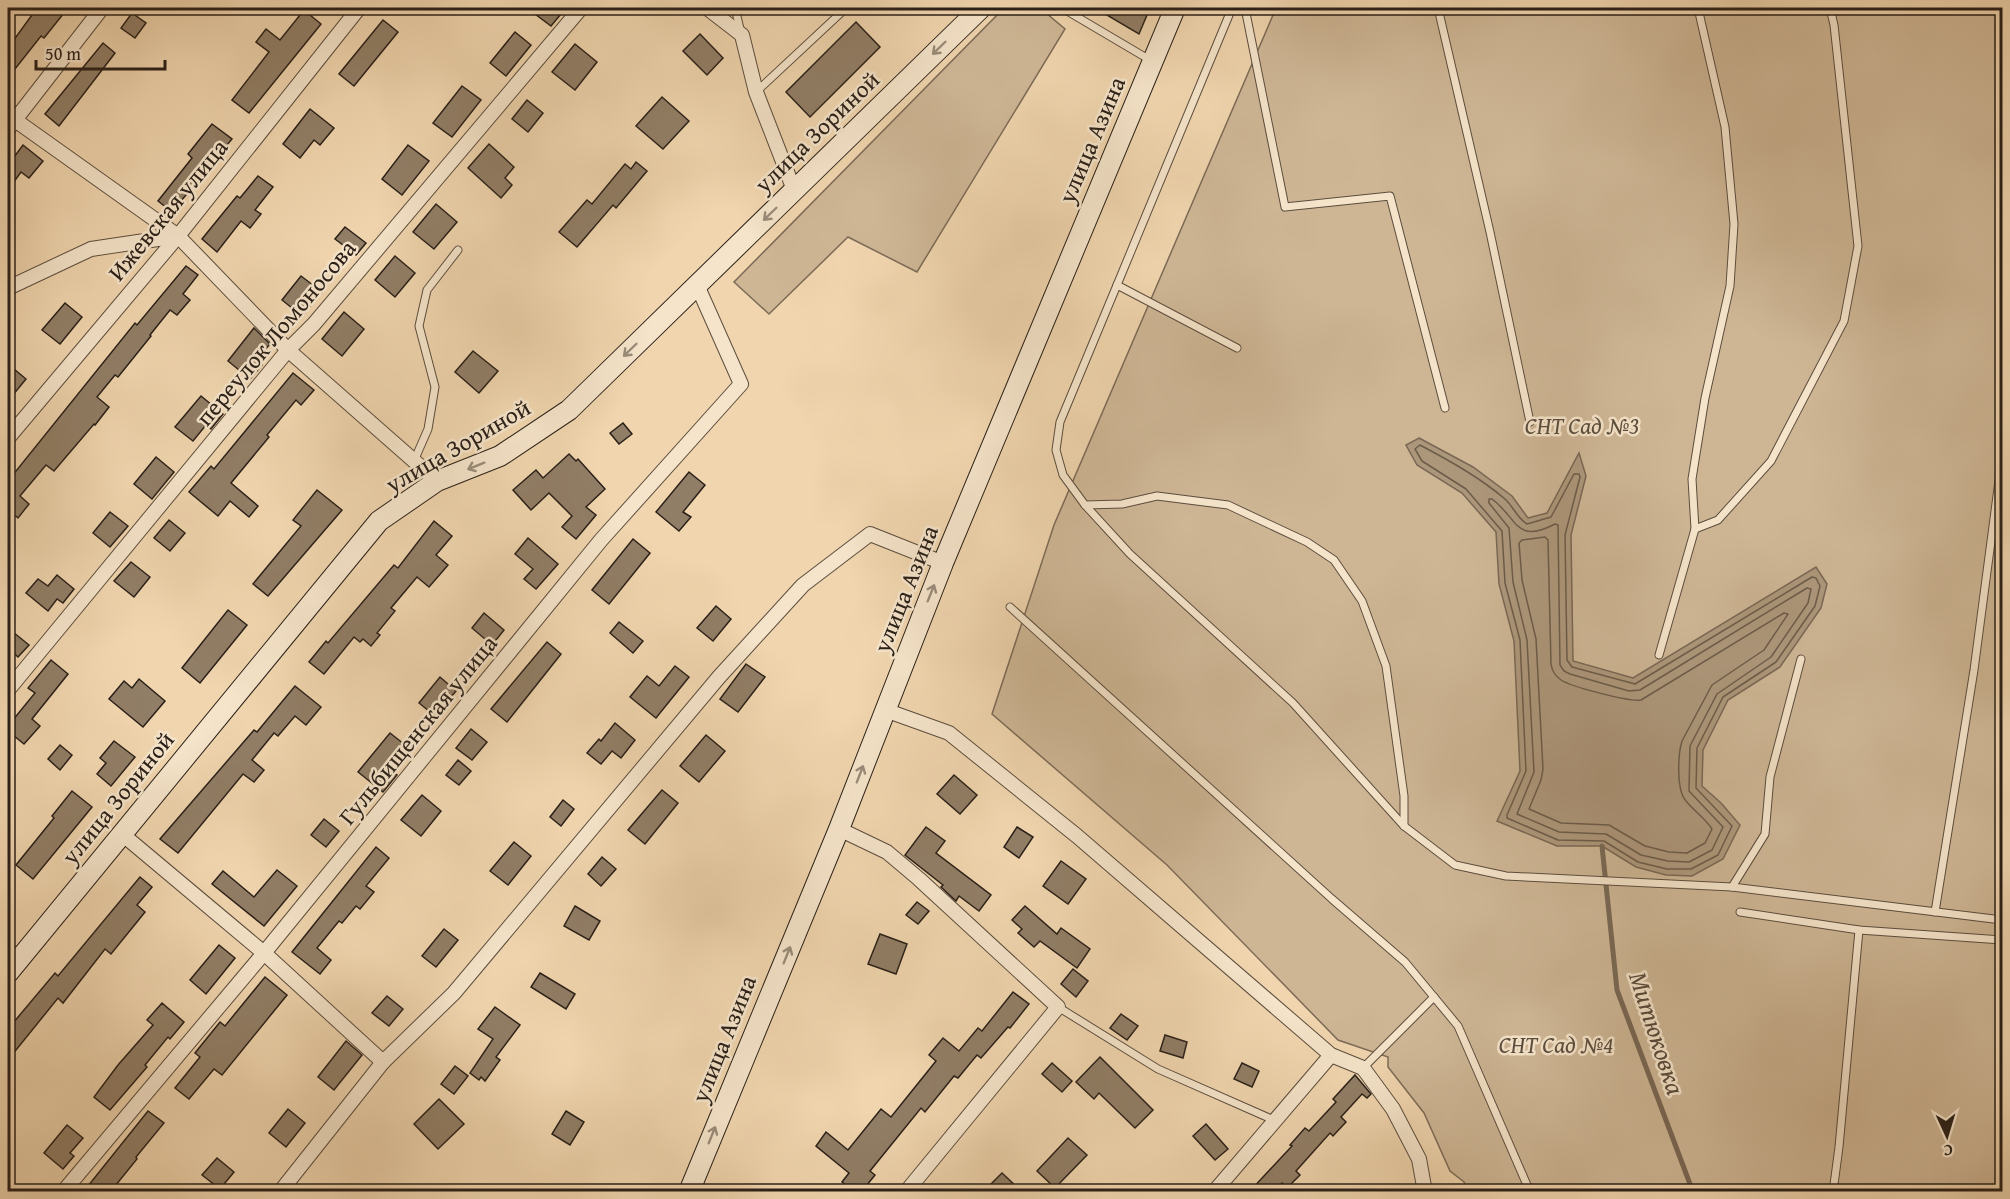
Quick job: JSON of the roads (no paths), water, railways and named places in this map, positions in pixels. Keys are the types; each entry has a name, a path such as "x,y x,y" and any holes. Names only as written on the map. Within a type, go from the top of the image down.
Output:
{"main road":[{"name":"улица Зориной","path":"8,973 379,521 437,481 501,456 569,410 981,8"},
{"name":"улица Азина","path":"690,1191 839,829 943,563 1175,8"}],"street":[{"path":"102,8 11,124 178,236 288,350 437,481"},
{"name":"Ижевская улица","path":"8,438 178,236 359,8"},
{"name":"переулок Ломоносова","path":"8,690 288,350 314,324 581,8"},
{"path":"707,8 742,35 756,92 794,190"},
{"path":"8,288 92,249 178,236"},
{"name":"Гульбищенская улица","path":"63,1191 264,953 601,540 741,384 697,285"},
{"path":"280,1191 383,1062 454,993 719,677 803,585 870,534 943,563"},
{"path":"885,710 949,733 1077,836 1331,1055 1363,1068 1393,1109 1419,1159 1425,1191"},
{"path":"839,829 886,852 919,879 1058,1007 906,1191"},
{"path":"122,834 264,953 383,1062"},
{"path":"1214,1191 1331,1055"}],"lane":[{"path":"735,8 742,35"},
{"path":"1062,8 1153,62"},
{"path":"1232,8 1060,422 1056,450 1063,475 1085,505 1130,554 1293,703 1404,826 1455,865 1506,876 1732,887 2002,920"},
{"path":"1245,8 1286,207 1390,196 1445,408"},
{"path":"1438,8 1490,232 1530,422"},
{"path":"1659,655 1695,529 1692,479 1705,398 1730,286 1734,224 1725,127 1698,8"},
{"path":"1695,529 1718,520 1771,461 1844,321 1858,246 1834,25 1830,8"},
{"path":"756,92 845,9"},
{"path":"414,461 428,429 435,387 419,326 428,290 458,250"},
{"path":"1117,285 1236,348"},
{"path":"1935,912 1974,670 2002,458"},
{"path":"1085,505 1122,504 1157,496 1228,505 1306,542 1334,560 1362,601 1386,666 1404,796 1404,826"},
{"path":"1010,608 1323,892 1405,962 1458,1026 1530,1191"},
{"path":"1732,887 1765,834 1770,777 1801,659"},
{"path":"1740,912 1859,930 2002,940"},
{"path":"1833,1191 1859,930"},
{"path":"1363,1068 1434,997"},
{"path":"1058,1007 1158,1069 1276,1120"}],"water":[{"path":"1419,438 1473,467 1512,496 1528,518 1547,513 1579,453 1586,476 1571,535 1573,661 1633,678 1816,567 1827,584 1821,608 1780,667 1728,700 1703,750 1702,786 1740,825 1723,859 1692,876 1666,875 1636,867 1602,846 1557,846 1497,821 1520,771 1514,641 1499,584 1496,532 1462,493 1417,465 1406,445"}],"waterway":[{"name":"Митюковка","path":"1602,846 1617,990 1693,1192"}],"park label":[{"name":"СНТ Сад №3","path":"1582,426"},
{"name":"СНТ Сад №4","path":"1556,1045"}]}
